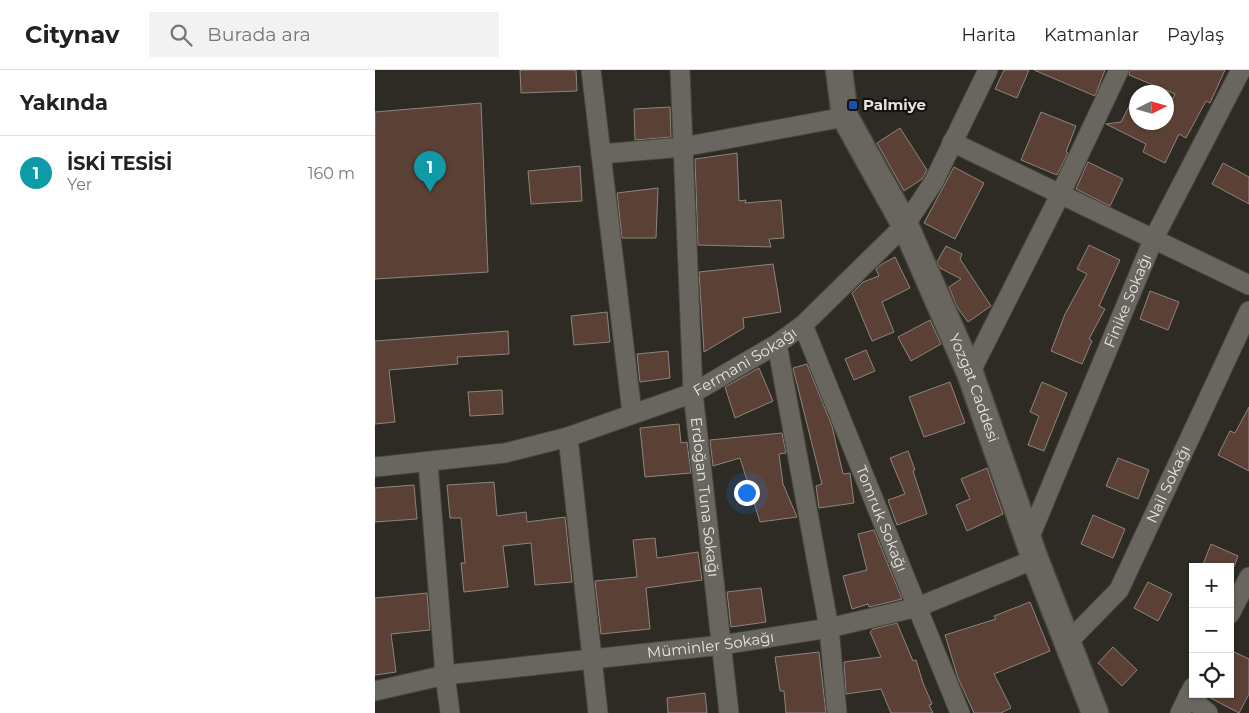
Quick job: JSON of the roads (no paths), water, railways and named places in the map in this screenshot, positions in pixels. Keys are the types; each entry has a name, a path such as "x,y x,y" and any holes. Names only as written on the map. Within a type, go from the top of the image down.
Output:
{"street":[{"path":"591,70 632,414"},
{"name":"Erdoğan Tuna Sokağı","path":"680,70 693,393 729,713"},
{"name":"Fermani Sokağı","path":"375,467 428,463 505,453 568,437 693,393 777,344 803,325 905,224 933,184 988,70"},
{"path":"970,373 1060,195 1119,70"},
{"name":"Finike Sokağı","path":"1032,549 1153,240 1241,70"},
{"name":"Yozgat Caddesi","path":"845,77 845,117 905,224 970,373 1032,549 1095,713"},
{"path":"601,154 683,147 845,117"},
{"path":"952,142 1249,286"},
{"name":"Nail Sokağı","path":"1067,643 1119,590 1249,311"},
{"name":"Tomruk Sokağı","path":"803,325 960,713"},
{"path":"777,344 829,628 837,713"},
{"path":"568,437 598,713"},
{"path":"428,463 445,675 450,713"},
{"name":"Müminler Sokağı","path":"375,691 445,675 722,645 829,628 918,607 1032,549"},
{"path":"1233,608 1249,577"},
{"path":"1180,713 1189,693"},
{"path":"1196,698 1208,713"}],"place":[{"name":"Palmiye","path":"853,105"},
{"name":"İSKİ TESİSİ","path":"430,192"}]}
